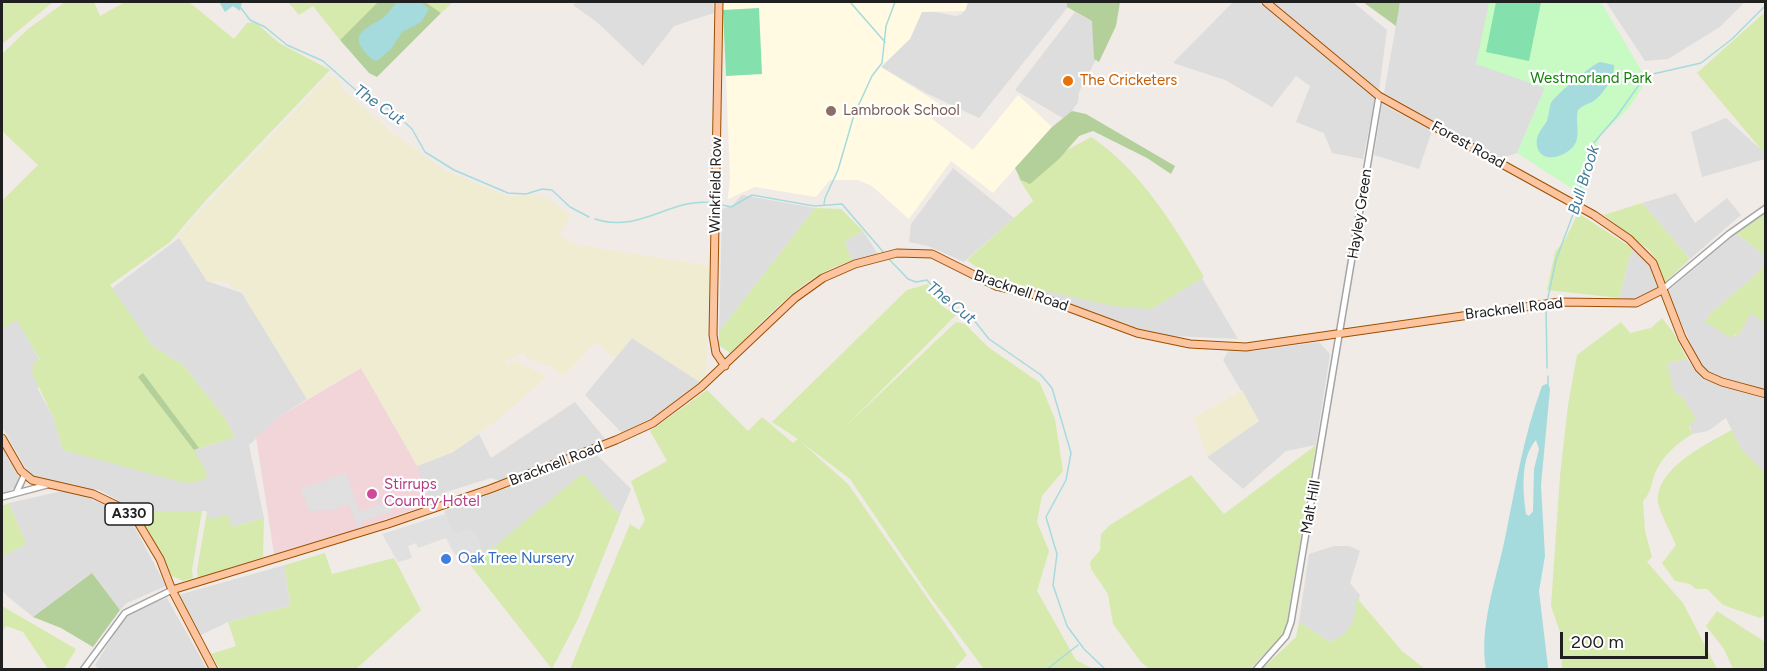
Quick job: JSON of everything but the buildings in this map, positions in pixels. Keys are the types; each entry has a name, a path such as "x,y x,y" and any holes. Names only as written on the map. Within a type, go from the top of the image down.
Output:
{"main road":[{"name":"Winkfield Row","path":"719,2 713,335 716,353 725,366"},
{"name":"Forest Road","path":"1266,2 1379,96 1576,205 1629,238 1645,252 1657,273 1688,351 1706,375 1766,394"},
{"name":"Bracknell Road","path":"172,590 388,524 490,489 616,440 653,423 725,366 795,298 823,278 855,264 905,252 932,254 996,286 1032,294 1137,333 1190,344 1246,346 1547,304 1636,303 1662,290"},
{"path":"2,438 25,474"},
{"name":"A330","path":"25,474 47,485 93,494 118,506 136,519 160,559 172,590 214,669"}],"street":[{"name":"Hayley Green","path":"1340,332 1379,96"},
{"path":"1662,290 1729,234 1766,208"},
{"name":"Malt Hill","path":"1256,669 1286,636 1291,622 1340,332"},
{"path":"17,491 25,474"},
{"path":"2,497 17,491 47,485"},
{"path":"83,669 124,613 172,590"}],"shaded area":[{"path":"576,2 713,2 714,13 674,26 643,66 598,23 573,5"},
{"name":"Lambrook School","path":"723,2 968,2 965,11 922,12 910,39 881,67 940,104 931,118 973,150 1018,95 1052,127 993,193 951,161 909,219 872,186 858,180 830,180 816,197 755,187 728,199 730,177"},
{"path":"968,2 1072,2 979,118 926,93 881,67 920,9 956,16 962,14"},
{"path":"1233,2 1259,2 1375,98 1363,159 1332,153 1324,133 1296,122 1310,86 1296,76 1272,107 1225,80 1173,63"},
{"path":"1272,2 1353,2 1387,30 1379,90"},
{"path":"1400,2 1490,3 1545,88 1517,153 1501,158 1384,93"},
{"path":"1606,2 1745,2 1720,27 1668,59 1645,61"},
{"path":"1075,12 1111,31 1079,92 1078,102 1066,120 1015,90"},
{"path":"328,76 340,81 342,89 395,135 444,170 509,197 534,194 550,200 570,215 560,235 573,244 710,266 706,377 700,382 632,338 615,358 595,342 564,376 551,367 526,358 524,352 504,362 509,366 514,360 545,376 540,383 497,420 453,452 417,466 361,368 307,399 245,298 245,293 224,281 207,281 178,235"},
{"path":"1382,104 1432,131 1419,169 1374,155"},
{"path":"1726,118 1765,153 1765,159 1702,177 1691,132"},
{"path":"953,168 1014,218 964,262 928,246 909,242 911,224"},
{"path":"1676,193 1695,223 1727,198 1741,215 1690,259 1642,203"},
{"path":"742,195 815,208 719,332 722,209 733,205"},
{"path":"863,231 878,254 852,261 845,241"},
{"path":"1736,233 1765,256 1765,262 1758,273 1710,314 1705,322 1738,337 1751,312 1765,323 1765,392 1727,381 1702,368 1667,292"},
{"path":"179,238 207,281 242,293 307,399 282,415 249,445 264,518 232,527 210,520 206,511 153,511 140,520 121,502 99,490 31,477 2,427 2,329 17,319 40,361 38,389 53,417 63,450 100,459 194,450 235,437 224,417 183,365 152,346 111,289"},
{"path":"1632,248 1642,255 1650,266 1658,289 1634,300 1619,298"},
{"path":"1202,278 1238,339 1171,336 1141,330 1040,294 1040,289 1151,309"},
{"path":"632,338 700,382 652,418 622,433 585,395"},
{"path":"1319,342 1330,354 1316,445 1286,451 1243,489 1207,457 1259,421 1223,360 1229,350 1254,351"},
{"path":"1687,359 1702,379 1765,399 1765,473 1741,449 1726,418 1708,431 1692,434 1683,398 1674,392 1670,384 1667,363"},
{"path":"361,368 415,457 430,504 358,529 274,554 256,437 282,415"},
{"path":"1242,390 1259,421 1207,457 1194,418"},
{"path":"575,402 606,440 500,481 491,478 446,492 434,504 430,504 417,466 453,452 479,434 491,458"},
{"path":"2,446 19,477 17,486 2,495"},
{"path":"597,455 631,489 620,515 583,474 483,556 476,533 453,535 444,511"},
{"path":"345,473 360,512 388,501 391,512 361,521 363,528 358,529 349,504 333,510 309,511 301,489"},
{"path":"62,491 77,493 110,507 133,524 166,586 127,603 120,610 92,573 33,617 7,596 2,590 2,557 26,544 9,503"},
{"path":"445,514 453,534 468,529 476,533 483,556 474,564 469,551 455,555 446,538 418,548 416,543 408,546 412,558 398,562 382,534"},
{"path":"1334,546 1349,546 1360,551 1350,583 1360,595 1355,617 1347,634 1330,642 1299,622 1309,554"},
{"path":"285,565 290,606 228,622 199,636 178,595"},
{"path":"167,598 207,669 100,670 95,665 123,620 138,608"}],"green space":[{"path":"2,2 53,2 2,44"},
{"path":"65,2 94,2 100,16 125,2 189,2 234,39 247,23 255,22 279,43 330,70 206,200 170,242 110,285 152,346 183,365 224,417 235,437 194,450 208,476 198,482 185,483 63,450 53,417 32,373 34,361 40,360 17,320 2,329 2,201 38,165 2,131 2,54 28,29"},
{"path":"288,2 378,2 340,40 313,6 299,15"},
{"path":"378,2 425,2 441,13 377,77 369,73 340,40"},
{"path":"425,2 453,2 441,13"},
{"path":"1067,2 1120,2 1116,26 1099,62 1094,59 1092,21 1067,7"},
{"path":"1363,2 1400,2 1396,26"},
{"name":"Westmorland Park","path":"1482,2 1601,2 1647,80 1628,109 1600,136 1582,195 1517,153 1545,88 1476,64 1489,3"},
{"path":"1496,2 1541,2 1529,61 1486,52"},
{"path":"759,8 762,74 726,76 723,10"},
{"path":"1765,12 1765,154 1697,73"},
{"path":"1072,111 1086,114 1175,166 1171,174 1147,158 1093,131 1079,136 1059,159 1030,184 1021,180 1015,168 1052,127"},
{"path":"1091,137 1125,165 1155,200 1204,277 1151,309 1113,306 990,278 967,260 1033,201 1018,177"},
{"path":"1642,203 1690,259 1664,283 1657,260 1649,250 1604,215"},
{"path":"815,208 841,209 863,231 845,241 852,261 834,267 801,287 730,353 719,345 719,332"},
{"path":"1578,213 1632,248 1619,298 1547,290 1555,252 1566,238"},
{"path":"1765,213 1765,256 1736,233"},
{"path":"1765,262 1765,323 1751,313 1738,337 1734,334 1731,338 1705,322 1710,314 1758,273"},
{"path":"928,284 939,303 947,310 957,314 845,427 956,322 965,324 988,347 1040,383 1055,419 1063,471 1042,496 1037,522 1049,551 1037,591 1076,660 1093,669 984,669 928,594 850,479 800,441 848,484 967,655 954,669 570,669 630,524 639,530 645,520 631,481 667,461 650,431 707,390 748,431 762,417 793,443 798,439 772,422 907,290"},
{"path":"1662,318 1673,332 1687,359 1667,363 1674,392 1683,398 1696,419 1689,426 1692,434 1671,450 1659,465 1643,501 1645,531 1652,557 1647,562 1683,603 1717,669 1562,669 1560,632 1551,606 1560,476 1568,405 1577,355 1621,322 1630,333 1651,328"},
{"path":"143,373 199,448 194,450 138,377"},
{"path":"1732,430 1741,449 1765,473 1766,615 1760,618 1723,605 1707,589 1696,589 1690,584 1675,581 1662,563 1676,545 1659,506 1659,493 1663,481 1683,460"},
{"path":"1316,445 1285,633 1250,669 1150,669 1141,662 1113,624 1108,594 1091,569 1090,562 1100,550 1101,534 1110,525 1191,475 1224,514"},
{"path":"583,473 620,515 578,619 552,669 471,566"},
{"path":"9,503 26,544 2,557 2,506"},
{"path":"153,511 202,511 192,570 193,578 183,581 172,576 142,524 146,516"},
{"path":"207,512 210,520 227,514 232,527 264,518 263,557 198,578 197,570"},
{"path":"325,553 332,574 394,558 421,610 356,669 220,669 211,654 236,646 228,622 290,606 285,565"},
{"path":"92,573 120,610 93,647 61,628 33,617"},
{"path":"1357,598 1402,651 1425,669 1262,669 1296,637 1299,622 1330,642 1344,634 1353,620"},
{"path":"2,606 76,649 64,669 48,669 23,632 6,626 2,632"},
{"path":"1717,611 1765,642 1765,669 1733,669 1724,649 1706,626"}],"water":[{"path":"219,2 242,2 240,11 233,6 225,12"},
{"path":"397,2 421,2 429,9 421,22 402,32 391,49 377,61 368,56 359,38 361,33 386,15"},
{"path":"1600,62 1614,65 1613,74 1598,97 1578,110 1576,142 1562,155 1544,156 1537,146 1537,139 1547,121 1551,103 1574,80"},
{"path":"1548,383 1550,389 1541,485 1545,556 1539,591 1548,667 1547,670 1486,669 1484,653 1489,606 1525,444 1542,386","holes":["1536,440 1539,449 1534,469 1533,511 1529,516 1526,514 1524,495 1525,465"]}],"waterway":[{"path":"850,2 885,42"},
{"path":"824,204 838,170 854,115 872,76 882,63 886,26 895,2"},
{"name":"Bull Brook","path":"1577,201 1591,146 1617,116 1641,82 1653,74 1701,63 1732,39 1766,5"},
{"name":"The Cut","path":"241,8 250,20 265,27 287,45 323,61 359,93 395,113 412,129 425,152 454,170 508,193 526,194 542,189 552,190 570,207 589,217"},
{"name":"The Cut","path":"718,204 731,207 752,195 814,206 842,204 885,254"},
{"name":"The Cut","path":"595,219 627,222 684,205 699,202 714,203"},
{"name":"Bull Brook","path":"1547,302 1556,260 1575,209"},
{"name":"The Cut","path":"888,258 908,279 916,282 927,280 950,306 973,319 989,339 1041,375 1052,388 1071,453 1066,480 1046,517 1057,554 1053,585 1067,626 1084,649 1106,670"},
{"name":"Bull Brook","path":"1546,307 1547,368"},
{"name":"Bull Brook","path":"1548,376 1548,384"},
{"path":"1046,670 1078,645"}],"place":[{"name":"The Cricketers","path":"1068,81"},
{"name":"Lambrook School","path":"831,111"},
{"name":"Stirrups Country Hotel","path":"372,494"},
{"name":"Oak Tree Nursery","path":"446,559"}]}
